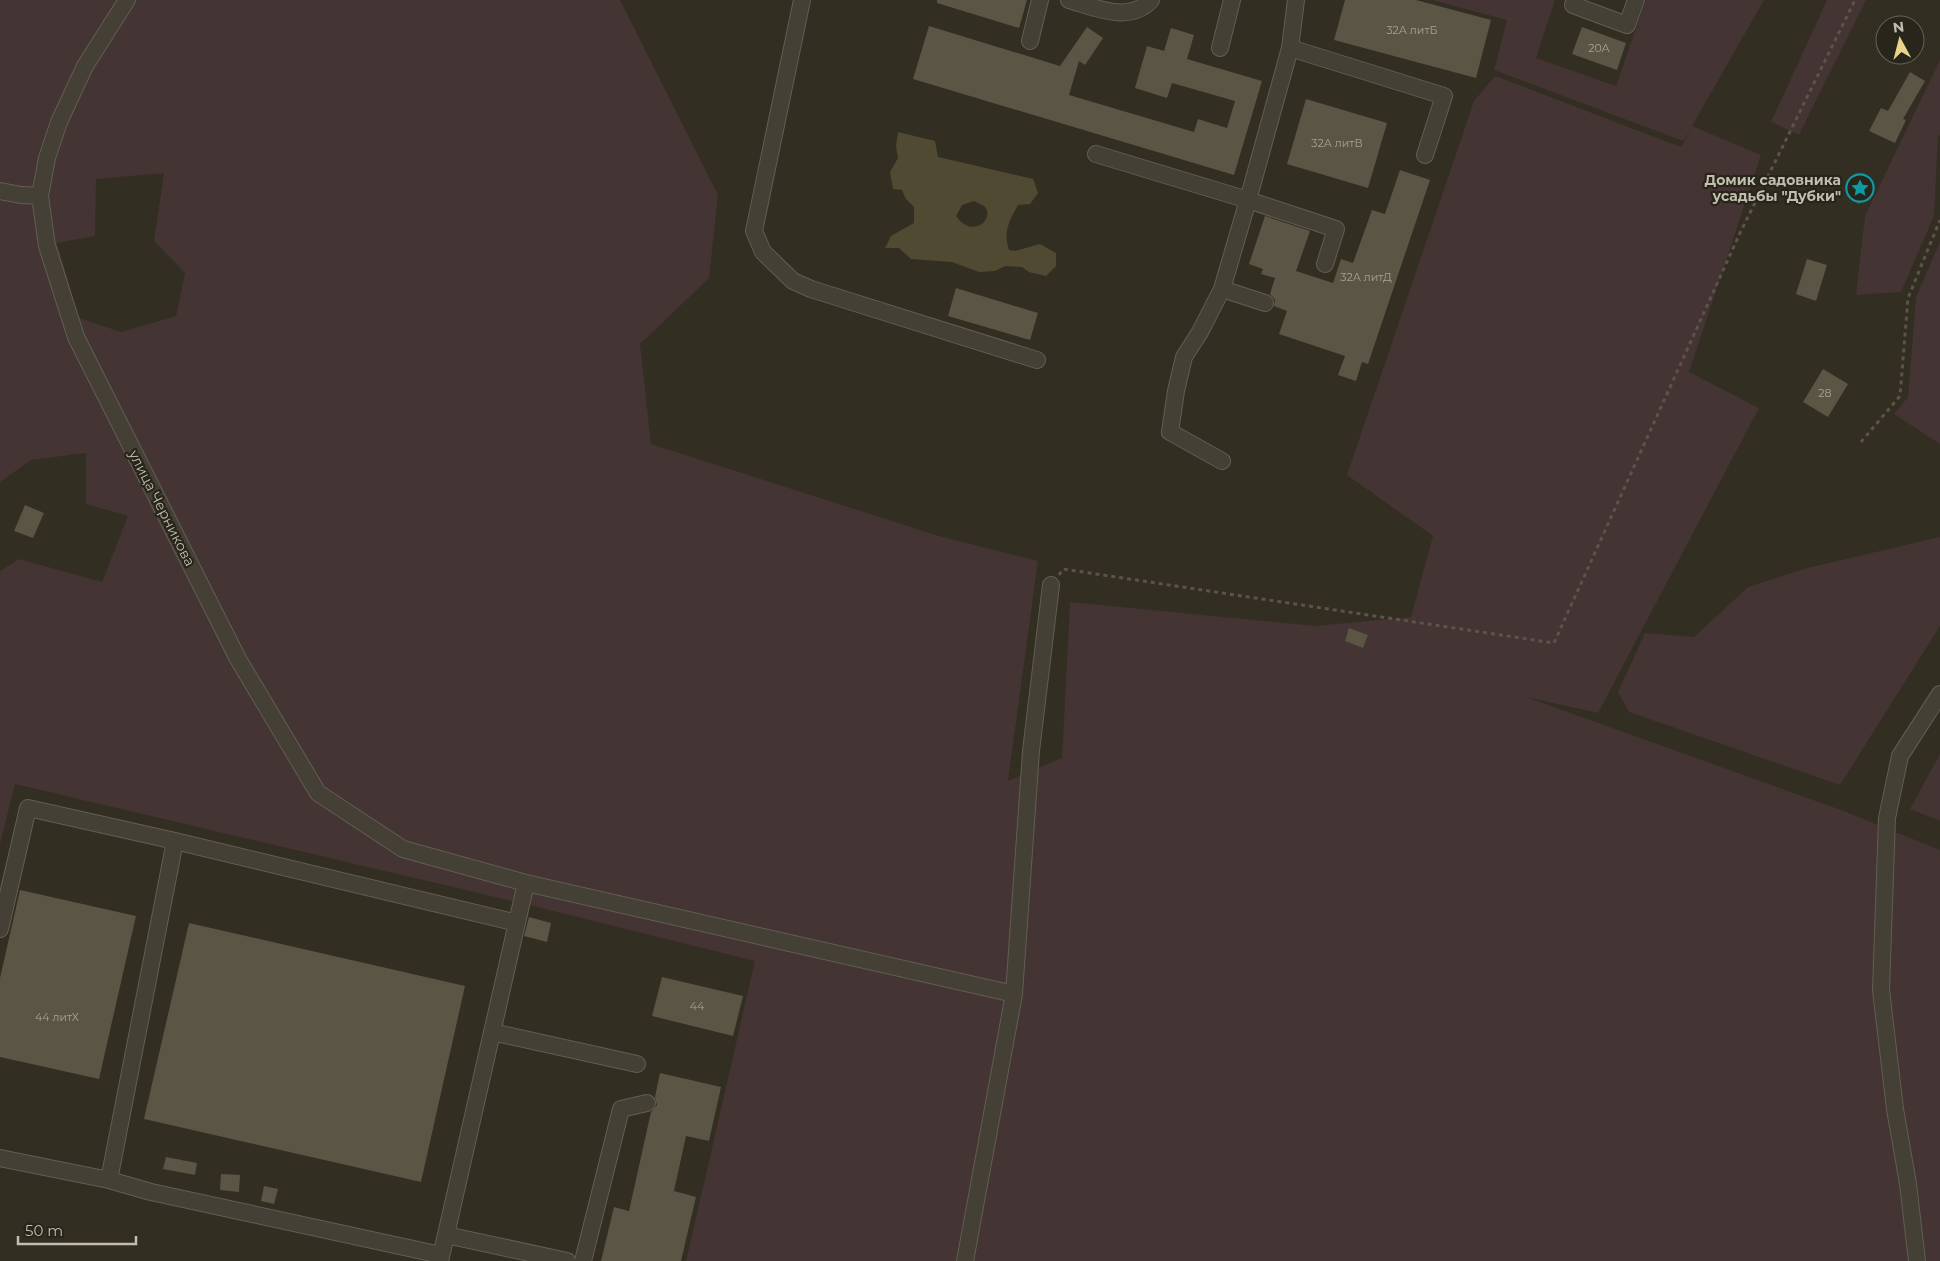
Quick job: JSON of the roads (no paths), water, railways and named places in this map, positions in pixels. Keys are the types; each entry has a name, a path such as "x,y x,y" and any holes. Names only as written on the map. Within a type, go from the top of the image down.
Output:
{"street":[{"name":"улица Черникова","path":"127,0 85,66 59,122 47,158 40,196 46,246 76,337 238,659 318,793 402,849 526,883 1014,994"},
{"path":"802,0 754,231 763,252 793,281 811,289 1037,360"},
{"path":"1030,41 1040,0"},
{"path":"1069,0 1114,13 1131,12 1151,0"},
{"path":"1220,48 1232,0"},
{"path":"1222,461 1170,432 1176,391 1184,357 1200,332 1222,289 1290,48 1296,0"},
{"path":"1573,6 1627,25 1636,0"},
{"path":"1290,48 1444,96 1425,155"},
{"path":"1096,154 1336,229 1325,264"},
{"path":"0,191 21,196 40,196"},
{"path":"1222,289 1265,303"},
{"path":"965,1261 1014,994 1031,751 1051,585"},
{"path":"1917,1261 1908,1184 1895,1110 1881,990 1887,818 1900,756 1940,694"},
{"path":"0,929 28,808 175,841 517,923"},
{"path":"109,1180 175,841"},
{"path":"0,1158 109,1180 150,1192 440,1258 526,883"},
{"path":"492,1032 637,1064"},
{"path":"583,1261 621,1109 647,1104"},
{"path":"446,1235 567,1261"}],"place":[{"name":"Домик садовника усадьбы \"Дубки\"","path":"1860,188"}]}
